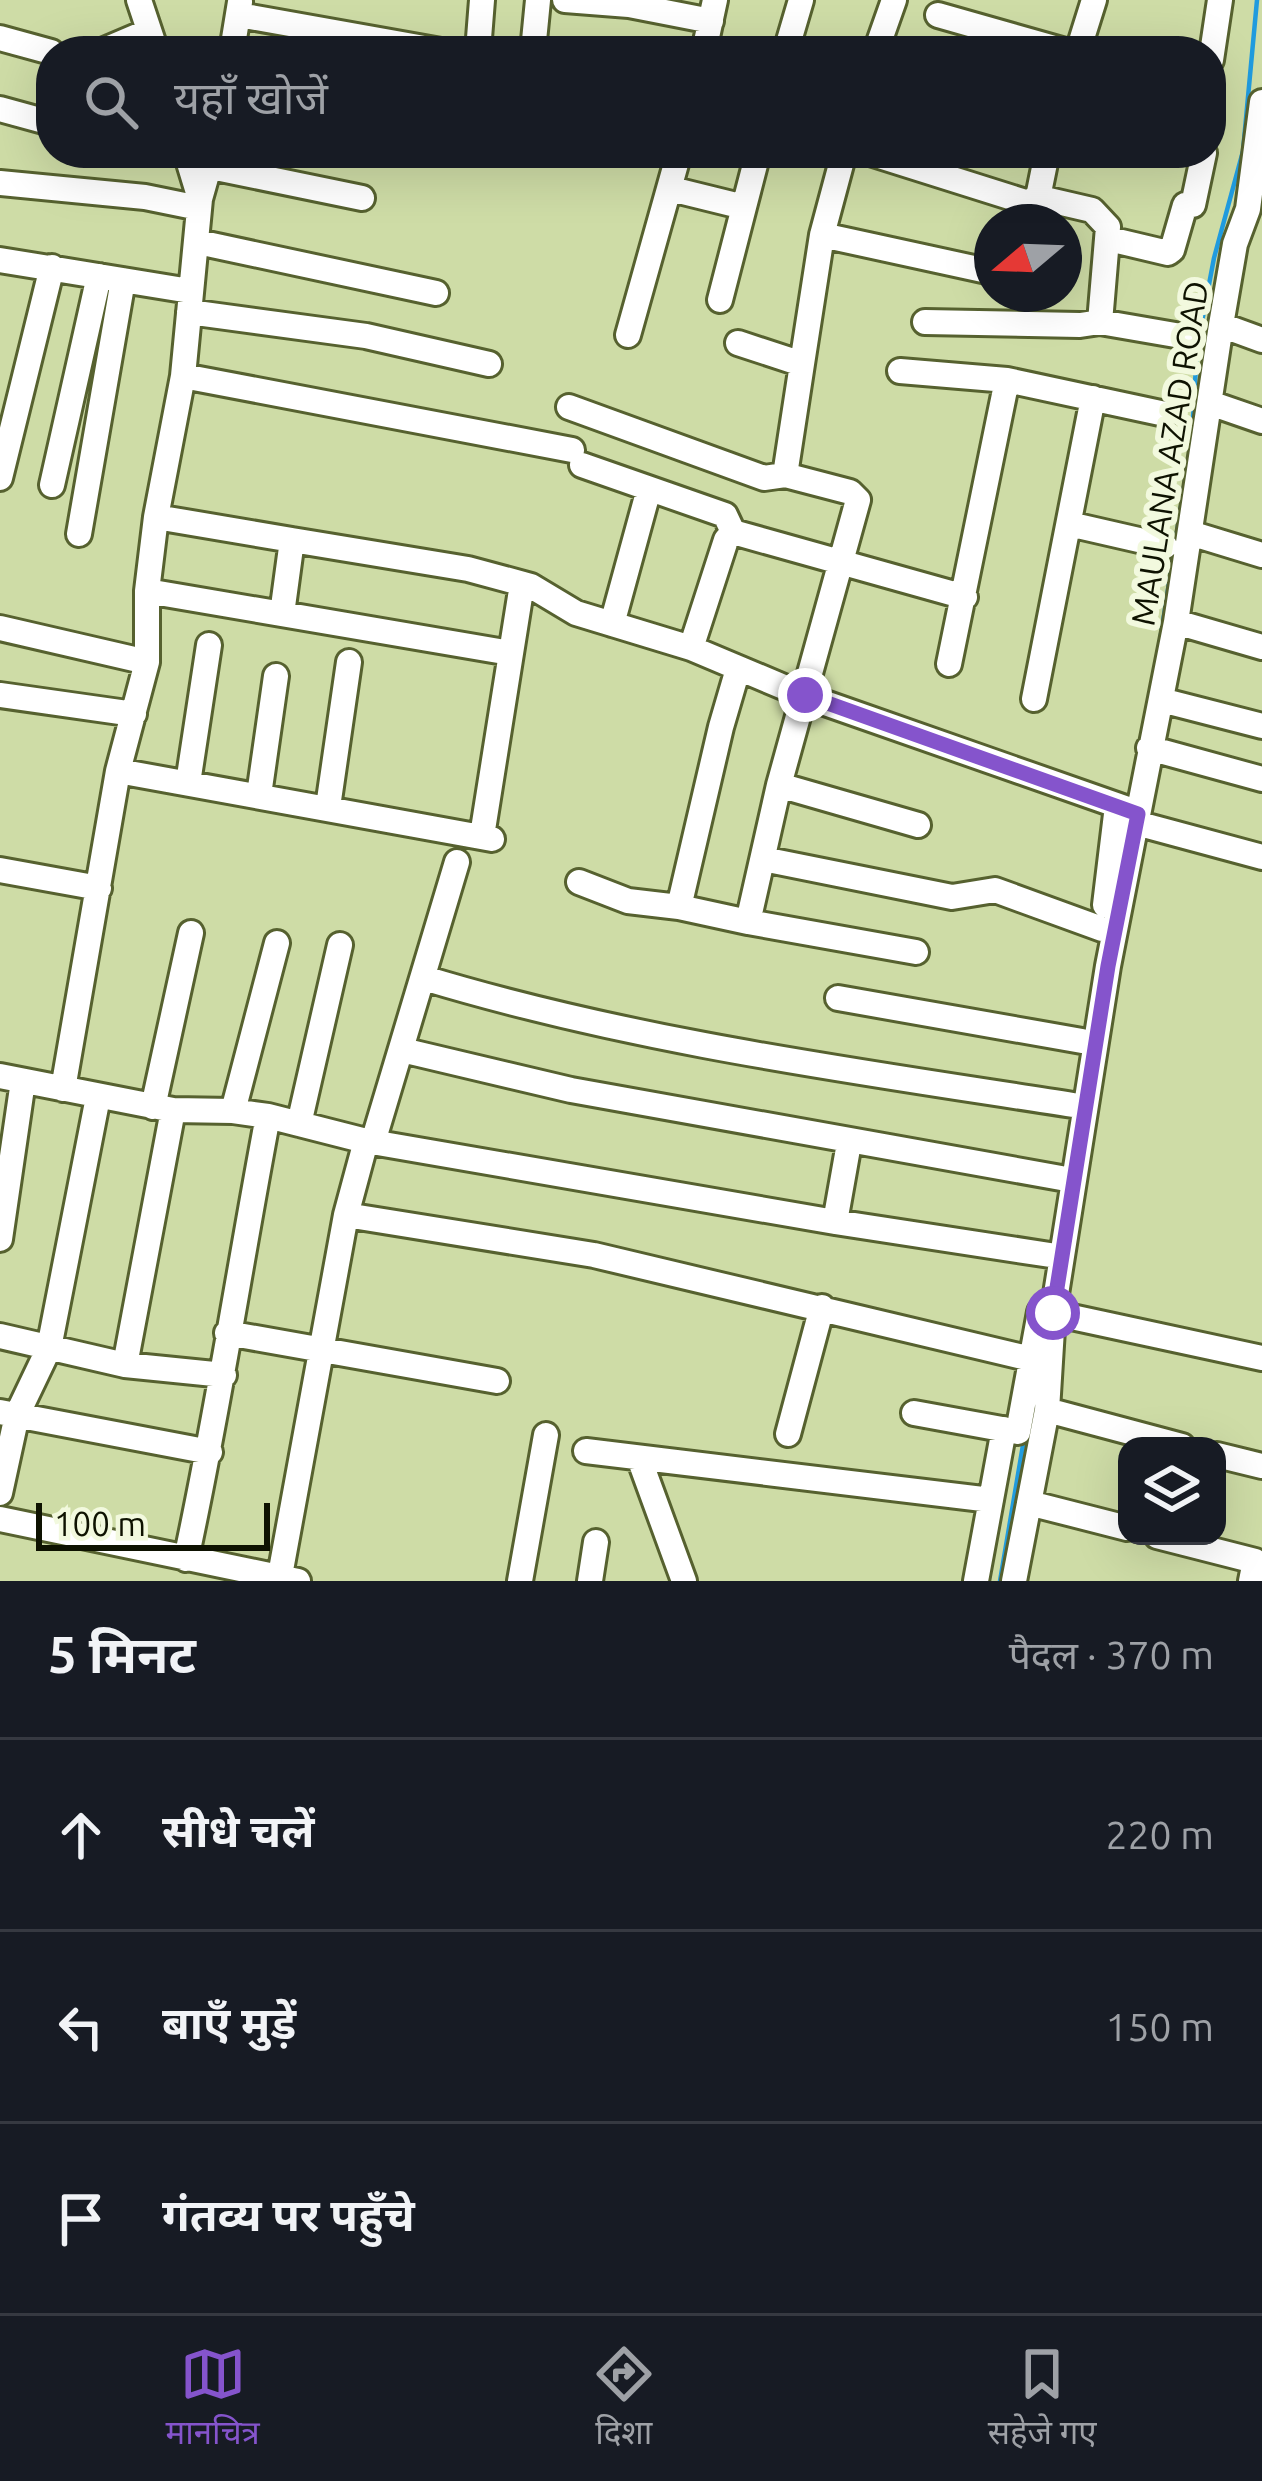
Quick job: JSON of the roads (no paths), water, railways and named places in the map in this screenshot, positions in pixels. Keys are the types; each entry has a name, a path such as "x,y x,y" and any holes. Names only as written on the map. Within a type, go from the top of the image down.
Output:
{"street":[{"path":"139,0 150,36"},
{"path":"479,36 482,0"},
{"path":"534,36 538,0"},
{"path":"565,0 714,10"},
{"path":"790,36 801,0"},
{"path":"881,36 894,0"},
{"path":"1083,36 1094,0"},
{"path":"1215,36 1220,0"},
{"path":"240,8 346,36"},
{"path":"938,15 1012,36"},
{"path":"0,38 36,48"},
{"name":"MAULANA AZAD ROAD","path":"1130,813 1162,700 1221,325 1235,244 1248,209 1262,103"},
{"path":"0,109 36,119"},
{"path":"190,168 200,203"},
{"path":"63,1089 118,771 147,662 147,591 155,517 183,376 200,203 210,168"},
{"path":"244,168 362,198"},
{"path":"628,335 676,168"},
{"path":"720,300 754,168"},
{"path":"785,475 823,235 840,168"},
{"path":"914,168 1023,204"},
{"path":"1036,204 1044,168"},
{"path":"1109,239 1168,253 1172,250 1185,205 1192,206 1201,168"},
{"path":"0,183 200,203"},
{"path":"671,189 744,207"},
{"path":"1082,210 1092,210 1108,226 1100,322"},
{"path":"823,235 974,268"},
{"path":"198,242 436,293"},
{"path":"1235,244 1262,255"},
{"path":"0,260 111,278 190,302 489,364"},
{"path":"0,478 52,267"},
{"path":"52,484 111,278"},
{"path":"79,534 111,278"},
{"path":"925,322 1100,322 1181,336"},
{"path":"1221,325 1262,340"},
{"path":"739,343 802,364"},
{"path":"900,371 1007,380 1165,415"},
{"path":"183,376 577,458 725,515 733,532 965,597"},
{"path":"949,664 1007,380"},
{"path":"1034,700 1094,398"},
{"path":"1210,403 1262,421"},
{"path":"568,407 764,478 785,475 850,492 858,500 779,785 748,922"},
{"path":"612,624 649,488"},
{"path":"155,517 468,569 522,584 542,591 562,608 691,648 805,695 1262,856"},
{"path":"1069,524 1165,546"},
{"path":"691,648 726,540 733,532"},
{"path":"1190,533 1262,555"},
{"path":"282,614 292,540"},
{"path":"118,771 487,837 522,584"},
{"path":"147,591 510,653"},
{"path":"1176,622 1262,647"},
{"path":"0,628 147,662"},
{"path":"188,783 209,645"},
{"path":"328,807 350,662"},
{"path":"679,907 738,669"},
{"path":"259,795 276,676"},
{"path":"0,695 134,713"},
{"path":"1162,700 1262,727"},
{"path":"1149,748 1262,779"},
{"path":"779,785 918,825"},
{"path":"914,1413 1018,1432 1102,929 1130,813"},
{"path":"1015,1581 1047,1410 1053,1313 1130,813"},
{"path":"763,859 952,897 995,890 1102,929"},
{"path":"0,1519 192,1567 286,1580 346,1215 402,1050 457,862"},
{"path":"0,870 99,888"},
{"path":"579,882 628,901 916,952"},
{"path":"125,1365 191,933"},
{"path":"233,1111 277,944"},
{"path":"299,1124 340,945"},
{"path":"424,978 528,1010 766,1057 1072,1105"},
{"path":"838,998 1082,1041"},
{"path":"402,1050 571,1090 1061,1178"},
{"path":"0,1239 11,1079 163,1108 268,1116 369,1142 1050,1255"},
{"path":"0,1493 9,1413 49,1348 98,1097"},
{"path":"192,1567 224,1375 226,1334 268,1116"},
{"path":"835,1222 849,1143"},
{"path":"346,1215 594,1255 1031,1359"},
{"path":"788,1434 822,1307"},
{"path":"1053,1313 1262,1358"},
{"path":"226,1334 497,1382"},
{"path":"0,1336 125,1365 224,1375"},
{"path":"1047,1410 1148,1437"},
{"path":"9,1413 210,1452"},
{"path":"976,1581 1004,1430"},
{"path":"520,1581 546,1435"},
{"path":"586,1451 991,1500"},
{"path":"1226,1457 1262,1466"},
{"path":"639,1458 684,1581"},
{"path":"1029,1503 1118,1526"},
{"path":"590,1581 596,1542"},
{"path":"1195,1545 1255,1561 1251,1581"}],"waterway":[{"path":"1159,647 1192,436 1197,348 1214,258 1243,151 1257,0"},
{"path":"1000,1581 1024,1439"}]}
